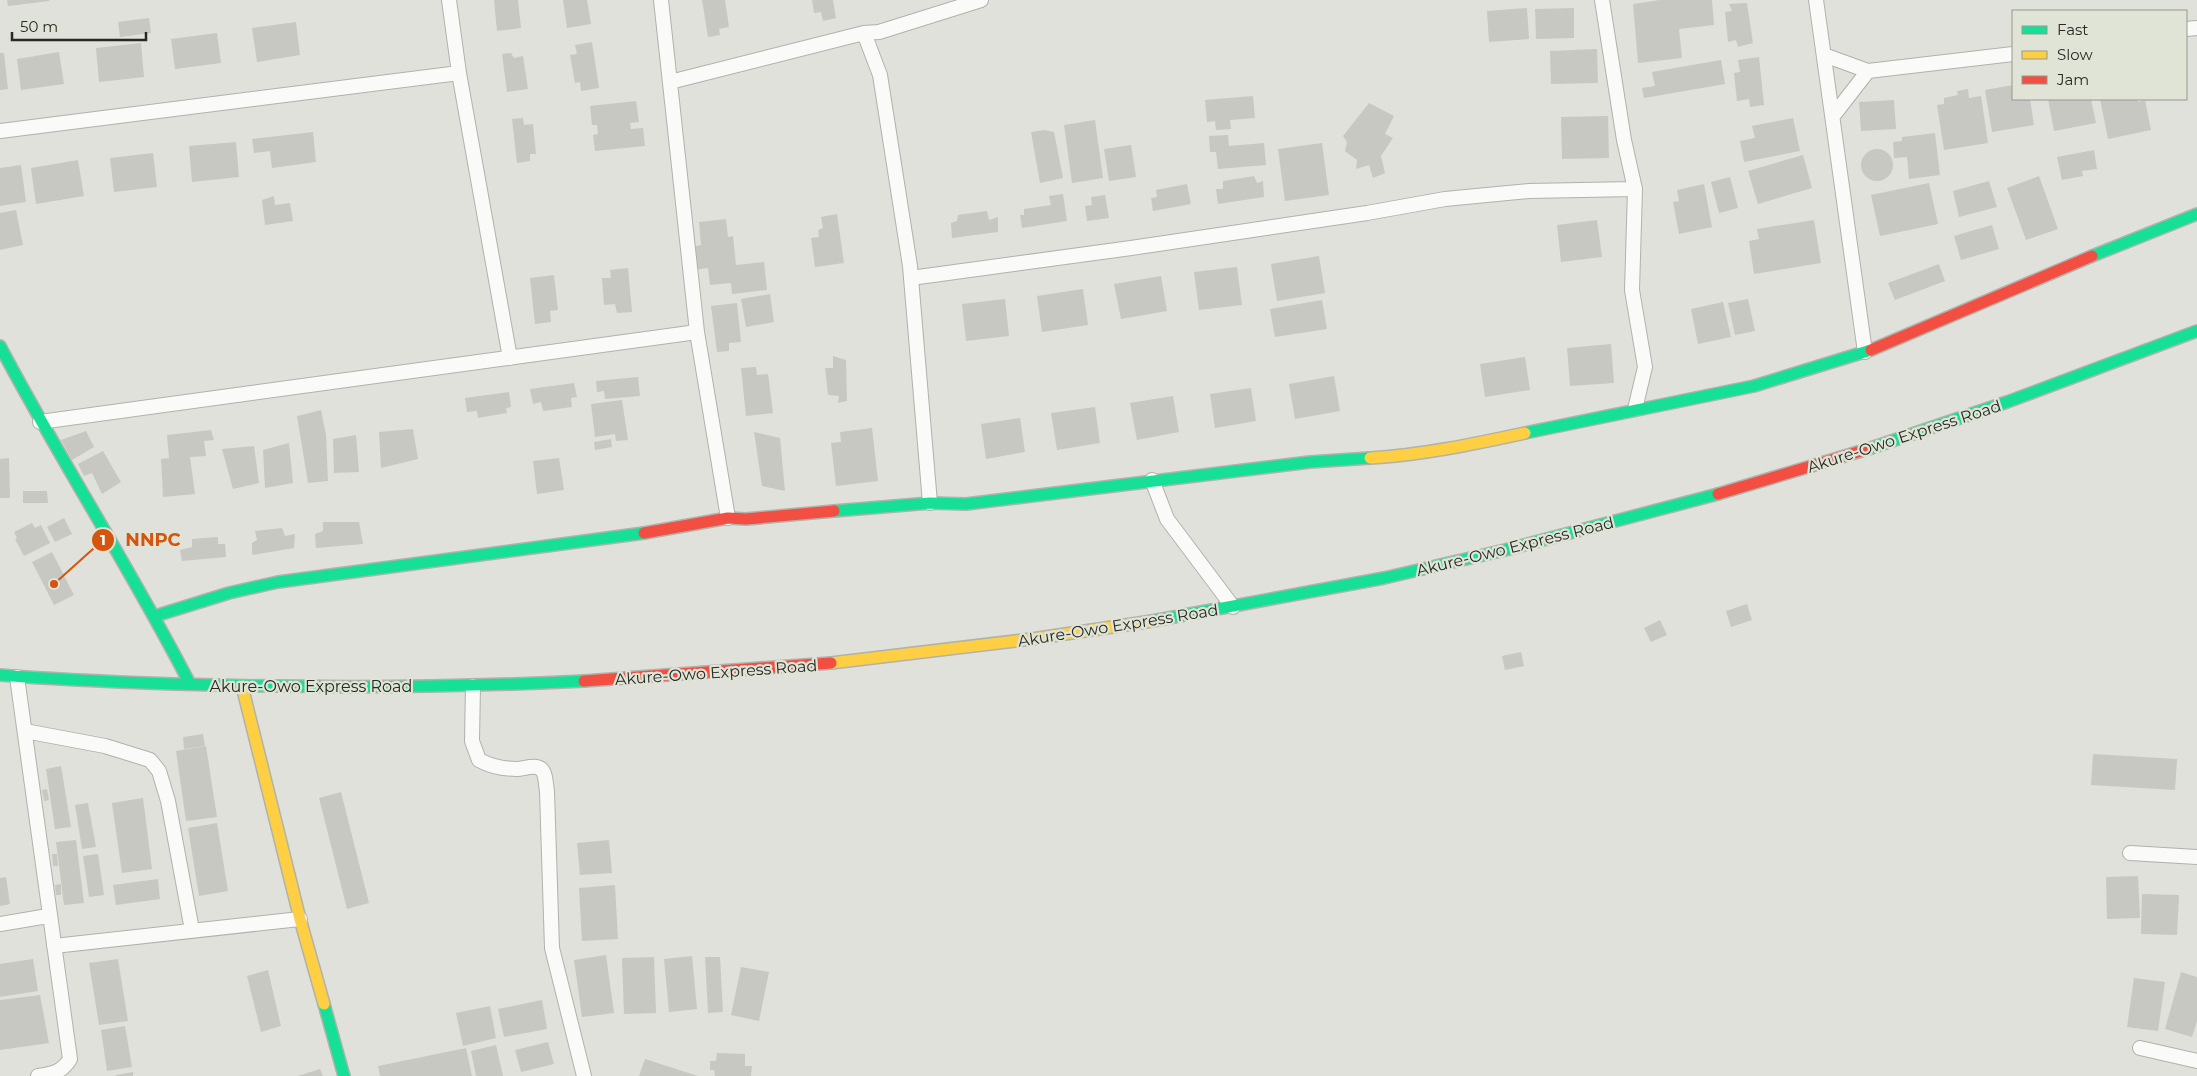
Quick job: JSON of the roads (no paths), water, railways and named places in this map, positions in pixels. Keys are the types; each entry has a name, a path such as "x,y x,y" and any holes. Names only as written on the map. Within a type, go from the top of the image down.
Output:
{"main road":[{"path":"155,616 229,593 278,582 642,533 728,518 746,519 930,503 966,504 1310,462 1400,456 1480,443 1636,409 1754,386 1866,352 2056,270 2197,214"},
{"name":"Akure-Owo Express Road","path":"0,675 242,686 357,688 473,686 616,680 816,665 1050,637 1327,590 1447,564 1666,508 1814,466 1940,426 2197,331"},
{"path":"0,346 40,422 155,616 190,684"},
{"path":"242,686 300,919 344,1076"}],"street":[{"path":"449,0 459,74 510,358"},
{"path":"661,0 697,332 728,518"},
{"path":"670,82 878,32 981,0"},
{"path":"1602,0 1621,122 1635,189 1632,290 1645,367 1636,409"},
{"path":"1816,0 1866,352"},
{"path":"864,34 880,75 911,278 930,503"},
{"path":"1824,55 1868,71 2012,54"},
{"path":"1833,116 1868,71"},
{"path":"0,131 459,74"},
{"path":"911,278 1131,248 1367,213 1445,199 1529,191 1635,189"},
{"path":"40,422 697,332"},
{"path":"1152,480 1167,519 1233,607"},
{"path":"17,677 48,916 70,1059 64,1068 54,1074 38,1076"},
{"path":"473,686 472,741 479,760 490,765 517,769 536,767 542,769 544,774 552,948 584,1076"},
{"path":"25,731 105,746 150,760 159,771 168,801 192,930"},
{"path":"2130,853 2197,857"},
{"path":"0,924 48,916"},
{"path":"54,946 300,919"},
{"path":"2140,1048 2197,1061"}],"place":[{"name":"NNPC","path":"54,584"}]}
